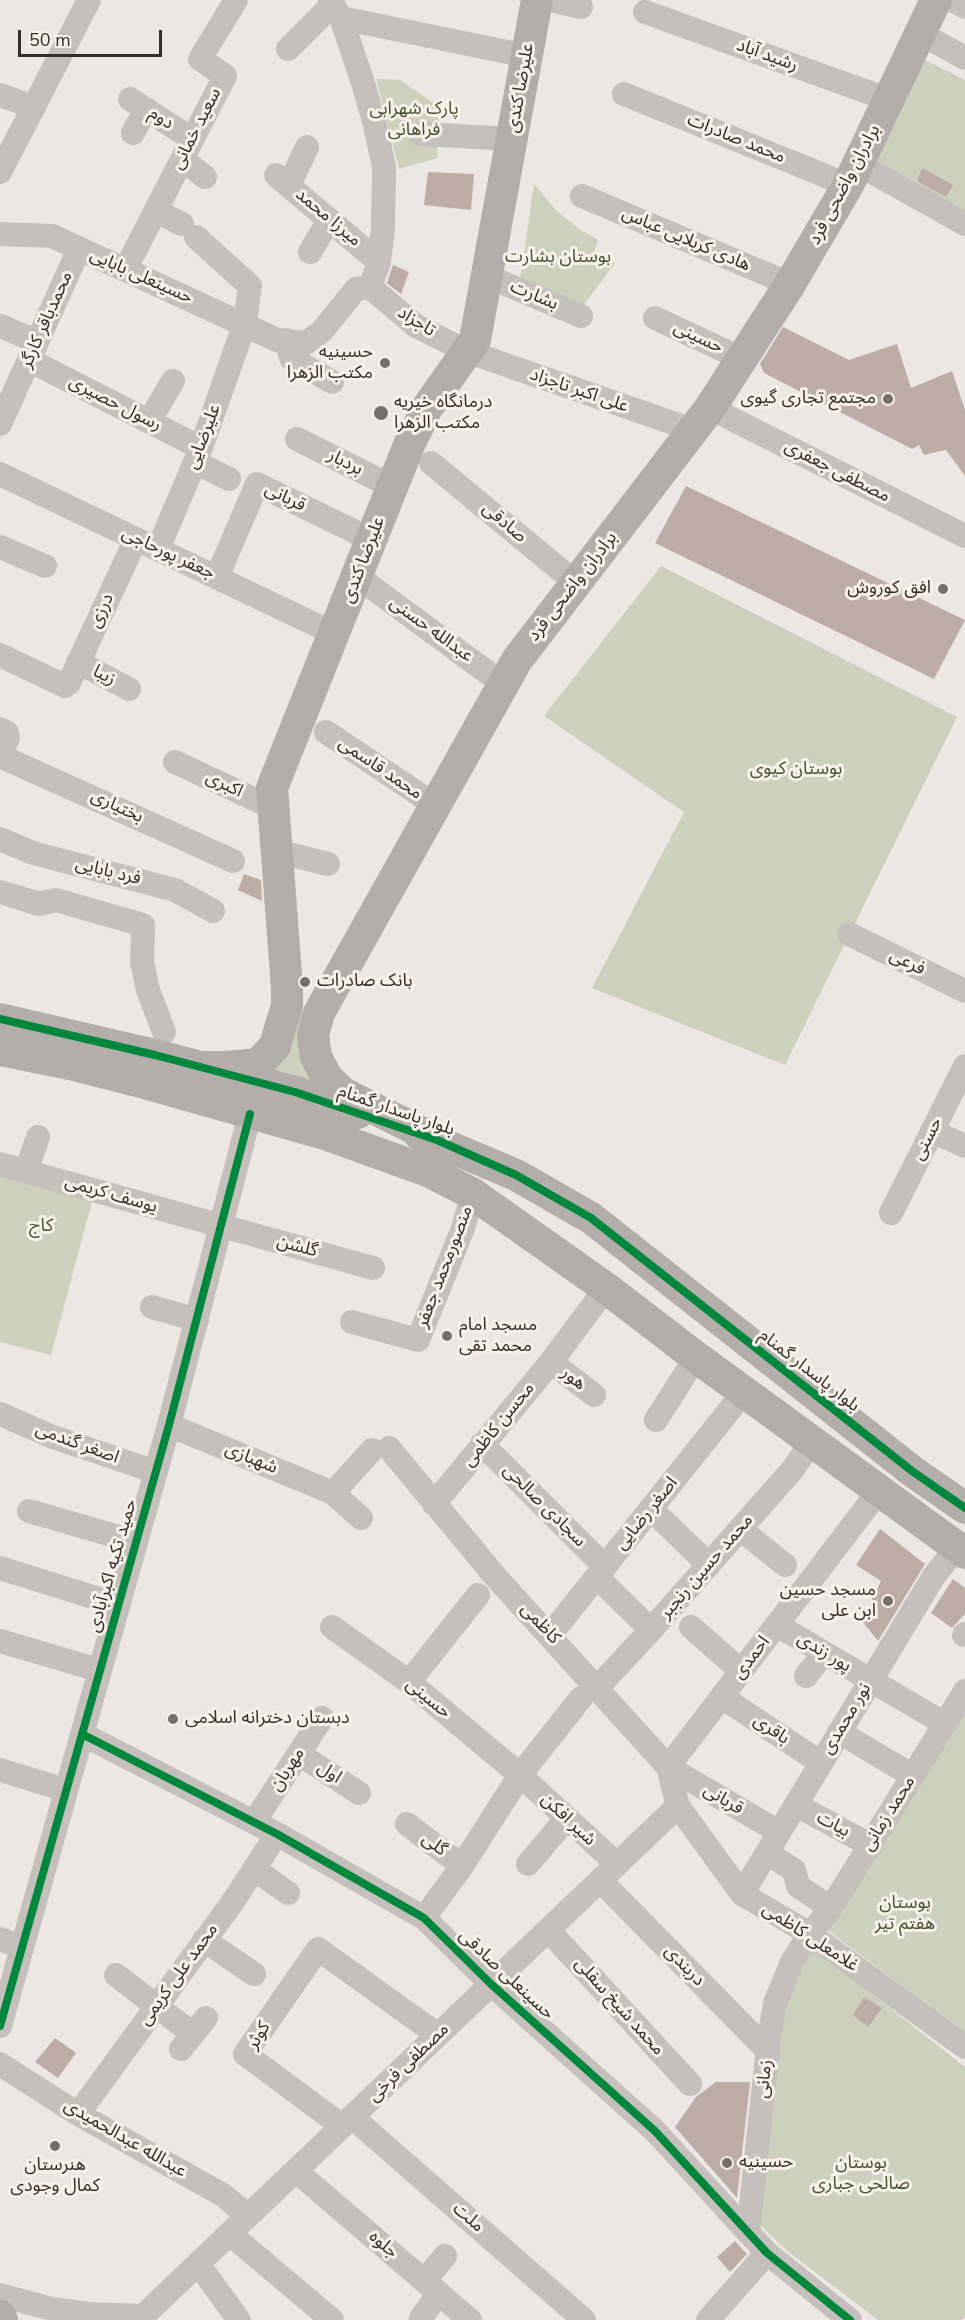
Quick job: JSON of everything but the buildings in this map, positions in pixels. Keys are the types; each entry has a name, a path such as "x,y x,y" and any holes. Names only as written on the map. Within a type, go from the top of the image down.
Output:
{"main road":[{"name":"علیرضا کندی","path":"196,1067 258,1064 274,1046 287,1006 272,788 393,486 427,408 475,340 537,0"},
{"name":"برادران واضحی فرد","path":"437,1140 343,1093 327,1078 316,1057 313,1035 319,1013 516,660 701,419 790,284 853,174 936,0"},
{"path":"287,988 297,1000 309,1004 330,993"},
{"name":"بلوار پاسدار گمنام","path":"0,1019 295,1092 437,1140 516,1175 591,1218 912,1472 965,1508"},
{"path":"0,1050 70,1064 145,1083 326,1134 430,1172 472,1194 606,1288 696,1357 961,1550"},
{"path":"0,2316 2,2320"}],"street":[{"path":"2,162 34,106 88,0"},
{"name":"سعید خمانی","path":"125,270 225,76 200,59 236,0"},
{"path":"550,0 581,7"},
{"path":"952,0 965,7"},
{"path":"334,7 527,57"},
{"path":"288,49 334,7"},
{"path":"281,340 306,343 322,331 356,290 370,287 380,262 384,166 372,115 334,7"},
{"name":"رشید آباد","path":"645,12 890,100"},
{"path":"921,34 965,58"},
{"name":"محمد صادرات","path":"624,94 853,174 965,224"},
{"path":"0,95 34,106"},
{"name":"دوم","path":"133,133 138,104 187,149 205,177"},
{"path":"420,134 512,139"},
{"name":"میرزا محمد","path":"307,147 283,180 380,262"},
{"name":"هادی کربلایی عباس","path":"582,196 790,284"},
{"name":"علیرضایی","path":"156,211 189,230 250,286 245,323 198,455 159,549"},
{"path":"310,252 329,220"},
{"name":"حسینعلی بابایی","path":"0,234 52,236 281,340"},
{"name":"محمدباقر کارگر","path":"0,424 79,249"},
{"name":"بشارت","path":"487,276 581,316"},
{"name":"تاجزاد","path":"370,287 416,326 466,351"},
{"name":"حسینی","path":"655,318 742,358"},
{"path":"1,326 33,351"},
{"path":"281,340 291,358 332,382"},
{"name":"رسول حصیری","path":"33,351 149,421 198,455"},
{"name":"علی اکبر تاجزاد","path":"466,351 701,419"},
{"path":"149,421 173,381"},
{"name":"مصطفی جعفری","path":"701,419 965,536"},
{"name":"بردبار","path":"297,439 393,486"},
{"path":"198,455 229,479"},
{"name":"صادقی","path":"431,463 576,582"},
{"name":"جعفر پورحاجی","path":"0,474 335,634"},
{"name":"قربانی","path":"217,577 257,484 372,540"},
{"name":"درزی","path":"71,677 136,539"},
{"path":"0,548 45,566"},
{"name":"عبدالله حسنی","path":"358,577 503,684"},
{"name":"زیبا","path":"0,655 71,677 129,689"},
{"name":"محمد قاسمی","path":"326,732 435,805"},
{"name":"بختیاری","path":"2,743 233,861"},
{"name":"اکبری","path":"175,762 273,808"},
{"name":"فرد بابایی","path":"0,839 33,853 175,890 213,911"},
{"path":"276,850 328,864"},
{"path":"0,892 39,904 56,900 143,925 142,962 148,990 164,1032"},
{"name":"فرعی","path":"849,934 965,991"},
{"name":"حسنی","path":"891,1213 965,1066"},
{"name":"حمید تکیه اکبرآبادی","path":"0,2026 11,1943 66,1790 169,1425 250,1114"},
{"path":"932,1131 965,1146"},
{"path":"26,1172 38,1137"},
{"name":"یوسف کریمی","path":"0,1164 221,1226"},
{"name":"منصورمحمد جعفر","path":"352,1322 418,1340 462,1228 472,1194"},
{"name":"گلشن","path":"221,1226 373,1269"},
{"name":"محسن کاظمی","path":"434,1504 551,1362 606,1288"},
{"path":"152,1307 197,1320"},
{"path":"656,1420 696,1357"},
{"name":"هور","path":"551,1362 594,1395"},
{"name":"اصغر رضایی","path":"550,1635 744,1392"},
{"name":"اصغر گندمی","path":"0,1414 53,1437 156,1472"},
{"name":"شهبازی","path":"169,1425 333,1493 362,1518"},
{"name":"محمد حسین رنجبر","path":"424,1918 462,1866 520,1775 589,1693 651,1630 793,1469 812,1441"},
{"name":"سجادی صالحی","path":"482,1444 601,1572 651,1630"},
{"name":"کاظمی","path":"333,1493 380,1449 434,1504 494,1575 550,1635 589,1693 668,1767 678,1806"},
{"name":"احمدی","path":"668,1767 879,1491"},
{"path":"651,1509 709,1565"},
{"path":"29,1511 136,1542"},
{"path":"740,1529 785,1565"},
{"name":"نور محمدی","path":"742,1894 934,1576 961,1550"},
{"path":"0,1568 118,1605"},
{"path":"410,1682 478,1595"},
{"name":"پور زندی","path":"777,1625 870,1682 945,1724"},
{"name":"حسینی","path":"332,1627 410,1682 520,1775"},
{"path":"691,1627 741,1671"},
{"path":"0,1641 99,1670"},
{"path":"806,1676 824,1653"},
{"name":"محمد زمانی","path":"810,1934 831,1908 965,1691"},
{"name":"باقری","path":"722,1697 821,1763"},
{"name":"مهربان","path":"254,1822 322,1718"},
{"path":"839,1732 913,1776"},
{"name":"حسینعلی صادقی","path":"82,1734 277,1834 424,1918 491,1984 655,2131 767,2253 850,2320"},
{"name":"اول","path":"299,1754 359,1793"},
{"name":"قربانی","path":"668,1767 779,1832"},
{"path":"0,1770 66,1790"},
{"name":"شیر افکن","path":"520,1775 566,1819 608,1872"},
{"name":"بیات","path":"796,1805 870,1845"},
{"name":"مصطفی فرخی","path":"141,2318 678,1806"},
{"name":"غلامعلی کاظمی","path":"678,1806 742,1894 810,1934 965,2047"},
{"path":"528,1864 566,1819"},
{"name":"گلی","path":"407,1824 462,1866"},
{"name":"محمد علی کریمی","path":"78,2114 204,1940 277,1834"},
{"path":"767,1853 794,1870 798,1886 831,1908"},
{"path":"254,1869 288,1893"},
{"name":"دربندی","path":"608,1872 768,2052"},
{"name":"محمد شیخ سفلی","path":"548,1930 690,2084"},
{"name":"زمانی","path":"748,2232 775,2003 793,1960 810,1934"},
{"path":"204,1940 254,1974"},
{"name":"کوثر","path":"347,2121 245,2054 318,1949 438,2035"},
{"path":"116,1975 193,2034"},
{"name":"عبدالله عبدالحمیدی","path":"0,2064 78,2114 224,2195 248,2216"},
{"name":"ملت","path":"347,2121 584,2320"},
{"name":"جلوه","path":"296,2170 431,2287 471,2315"},
{"path":"230,2234 332,2320"},
{"path":"708,2320 767,2253"},
{"path":"421,2318 431,2287 445,2256"},
{"path":"198,2264 238,2320"},
{"path":"0,2295 52,2309 141,2318"}],"green space":[{"path":"917,56 965,80 965,217 866,163"},
{"name":"پارک شهرابی فراهانی","path":"376,79 400,80 450,114 439,123 437,158 399,169"},
{"name":"بوستان بشارت","path":"534,184 555,209 579,229 598,240 593,255 615,263 583,306 520,280"},
{"name":"بوستان کیوی","path":"661,566 957,717 785,1065 592,988 684,812 544,716"},
{"path":"295,1010 311,1014 323,1090 271,1071"},
{"name":"کاج","path":"0,1172 93,1198 51,1355 0,1342"},
{"name":"بوستان هفتم تیر","path":"965,1709 965,2034 826,1929"},
{"name":"بوستان صالحی جباری","path":"811,1946 965,2067 965,2316 962,2320 878,2320 786,2250 752,2217 783,2001"}],"cycle path":[{"path":"0,1019 155,1055 295,1092 437,1140 516,1175 591,1218 912,1471 965,1508"},
{"path":"0,2026 169,1425 250,1114"},
{"path":"82,1734 277,1834 424,1918 491,1984 655,2131 767,2253 850,2320"}],"place":[{"name":"حسینیه مکتب الزهرا","path":"385,363"},
{"name":"مجتمع تجاری گیوی","path":"888,399"},
{"name":"درمانگاه خیریه مکتب الزهرا","path":"381,413"},
{"name":"افق کوروش","path":"943,589"},
{"name":"بانک صادرات","path":"305,982"},
{"name":"مسجد امام محمد تقی","path":"447,1336"},
{"name":"مسجد حسین ابن علی","path":"888,1601"},
{"name":"دبستان دخترانه اسلامی","path":"173,1719"},
{"name":"هنرستان کمال وجودی","path":"55,2146"},
{"name":"حسینیه","path":"727,2163"}]}
